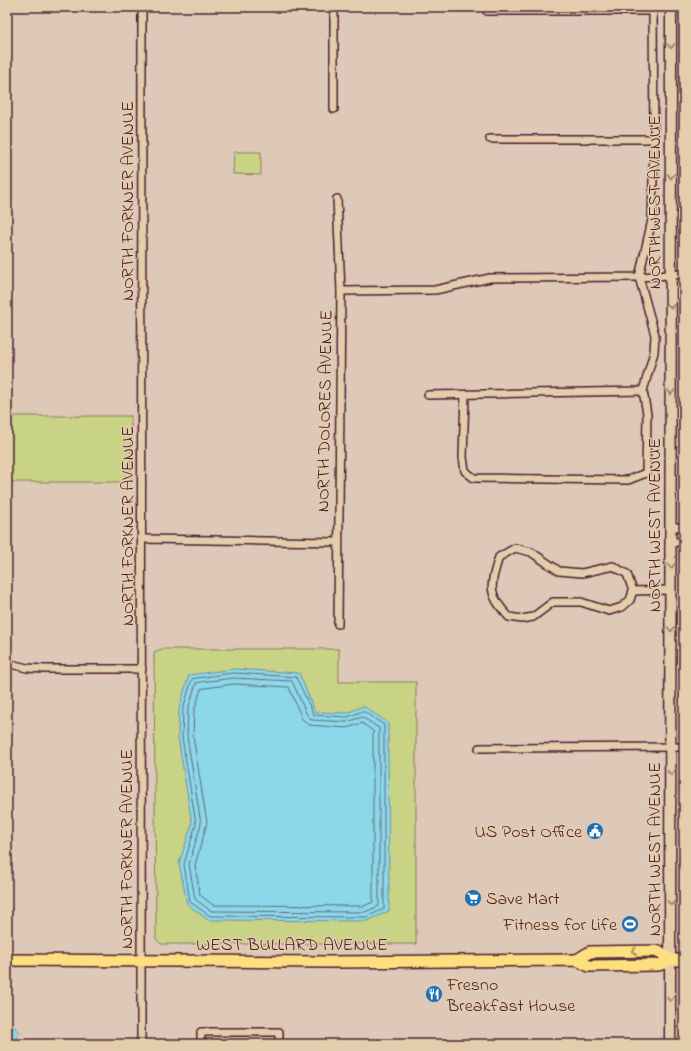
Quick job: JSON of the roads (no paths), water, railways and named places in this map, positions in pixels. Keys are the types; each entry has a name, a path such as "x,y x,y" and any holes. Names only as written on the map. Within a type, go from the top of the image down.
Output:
{"main road":[{"name":"NORTH WEST AVENUE","path":"670,1044 671,7"},
{"name":"WEST BULLARD AVENUE","path":"7,960 331,962 577,960 590,952 659,951 670,960 684,960"}],"street":[{"name":"NORTH FORKNER AVENUE","path":"142,7 142,1044"},
{"path":"334,7 334,109"},
{"name":"NORTH WEST AVENUE","path":"465,395 463,457 465,471 474,478 628,480 646,473 647,414 643,391 654,352 655,335 639,277 652,220 654,139 653,11 487,11"},
{"path":"490,139 654,139"},
{"name":"NORTH DOLORES AVENUE","path":"338,199 341,291 338,624"},
{"path":"341,291 435,290 490,278 639,277 684,274"},
{"path":"428,395 643,391"},
{"path":"671,527 684,527"},
{"path":"143,538 338,542"},
{"path":"671,542 684,542"},
{"path":"515,548 531,552 559,571 582,573 613,566 627,574 633,590 630,600 622,607 609,611 581,602 553,602 533,617 522,619 509,617 492,596 492,579 498,557 515,548"},
{"path":"633,590 671,590"},
{"path":"7,663 27,668 44,669 142,669"},
{"path":"479,748 684,747"},
{"path":"201,1044 201,1032 279,1032 279,1044"}],"water":[{"path":"234,669 299,673 315,712 347,713 363,706 388,723 389,911 367,921 208,920 187,904 179,863 192,824 178,737 179,709 189,675"},
{"path":"15,1027 20,1032 16,1037 25,1044 12,1044 7,1039 7,1035"}],"place":[{"name":"US Post Office","path":"595,831"},
{"name":"Save Mart","path":"473,898"},
{"name":"Fitness for Life","path":"630,924"},
{"name":"Fresno Breakfast House","path":"434,994"}]}
